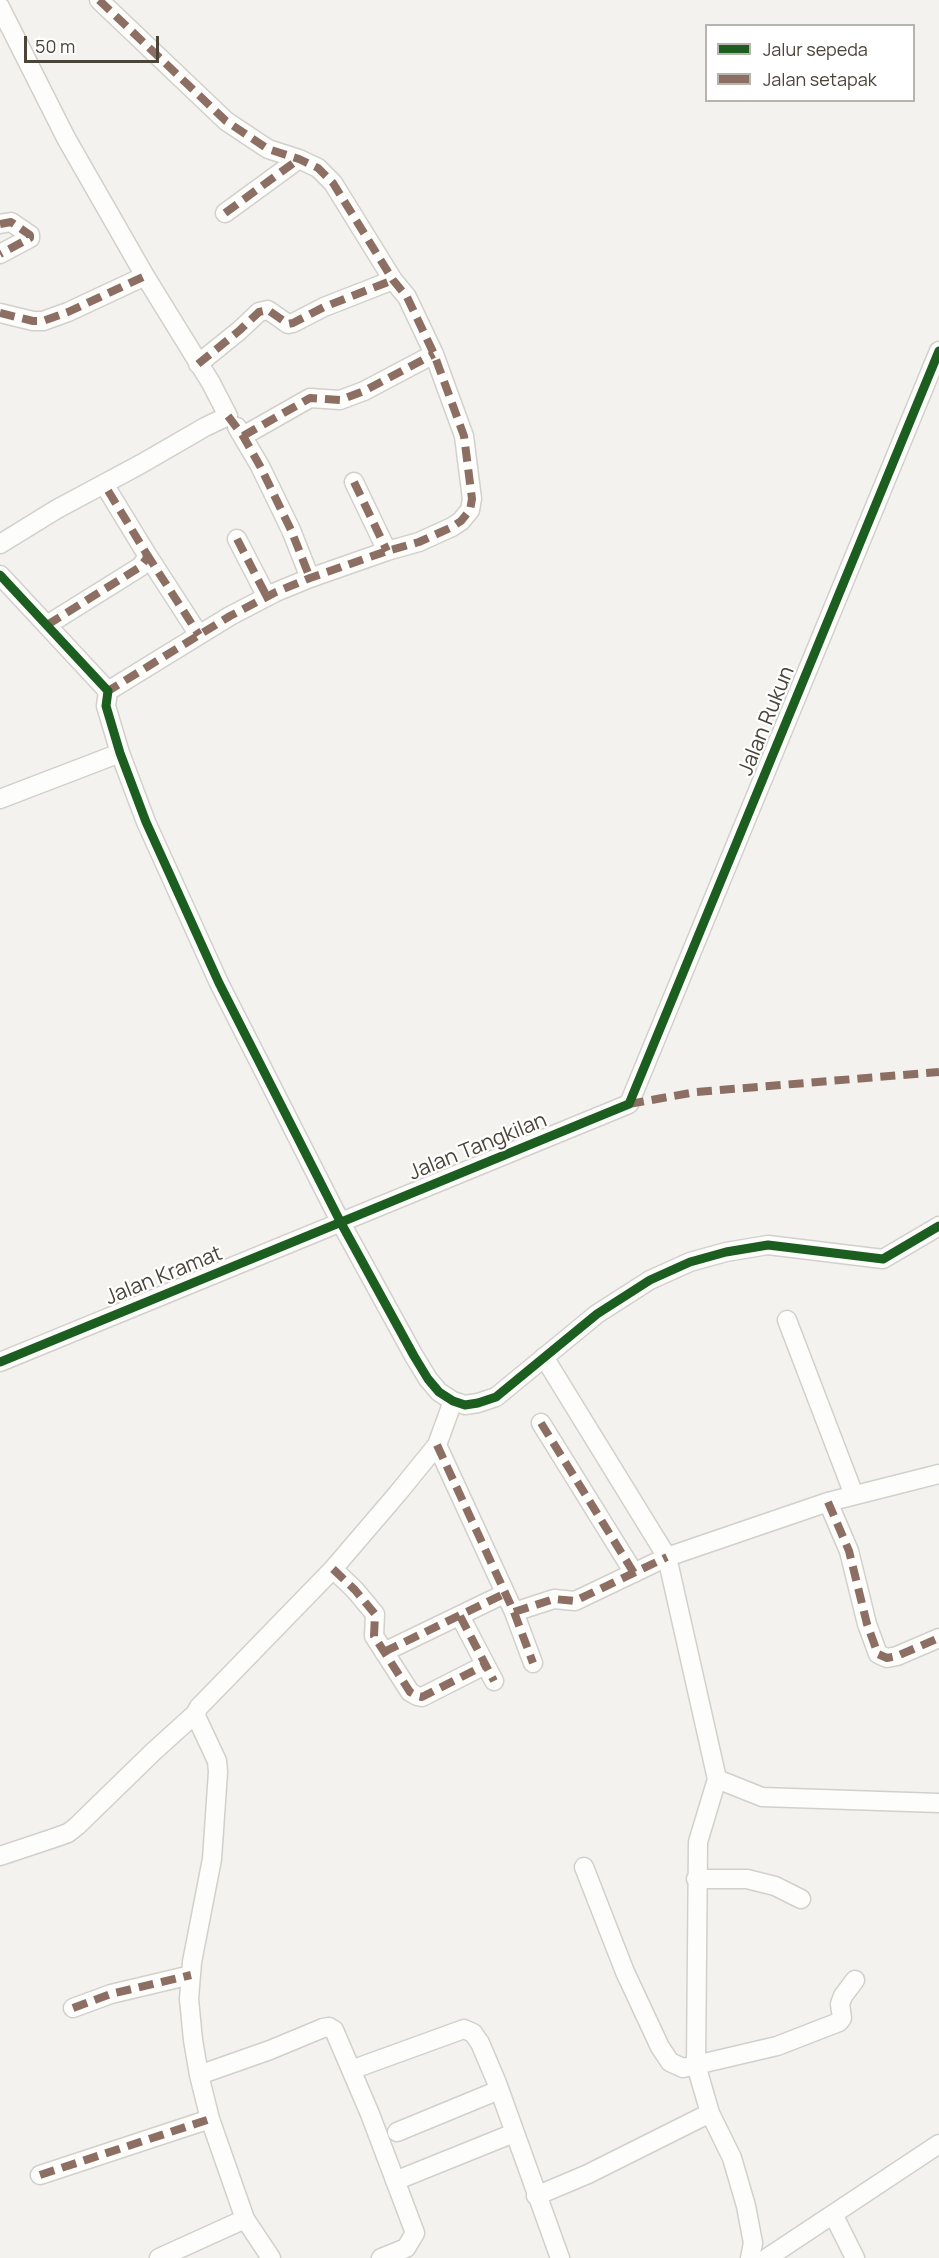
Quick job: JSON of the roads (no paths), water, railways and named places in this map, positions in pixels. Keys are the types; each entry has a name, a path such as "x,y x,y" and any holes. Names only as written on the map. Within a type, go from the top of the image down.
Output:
{"street":[{"path":"99,0 226,121 268,149 318,168 333,183 375,247 393,280 407,297 434,354 464,436 472,499 470,510 461,521 452,527 419,542 310,578 267,597 199,635 108,691"},
{"path":"0,7 66,138 145,276 211,383 228,416 243,436 291,530 310,578"},
{"path":"225,213 299,159"},
{"path":"0,224 11,222 30,235 27,241 0,254"},
{"path":"0,313 33,321 43,321 68,312 145,276"},
{"path":"198,364 259,312 267,310 288,324 293,323 324,307 393,280"},
{"name":"Jalan Rukun","path":"629,1104 939,351"},
{"path":"243,436 310,398 340,400 364,391 434,354"},
{"path":"0,544 57,508 228,416"},
{"path":"354,482 387,551"},
{"path":"104,484 199,635"},
{"path":"237,539 267,597"},
{"path":"47,625 140,567 147,558 146,553"},
{"path":"0,575 108,691"},
{"path":"108,691 106,706 120,753 146,822 219,983 341,1223 428,1379 439,1392 465,1405 496,1396 607,1308 650,1280 690,1262 726,1252 768,1245 883,1258 939,1226"},
{"path":"0,799 120,753"},
{"name":"Jalan Tangkilan","path":"341,1223 629,1104"},
{"name":"Jalan Kramat","path":"0,1362 341,1223"},
{"path":"787,1320 854,1495"},
{"path":"544,1357 667,1557 717,1779 698,1842 696,2065 710,2113 732,2158 746,2206 753,2242 750,2258"},
{"path":"0,1856 61,1836 77,1826 195,1714 199,1707 333,1569 437,1445 453,1401"},
{"path":"541,1423 634,1574"},
{"path":"437,1445 514,1612 533,1663"},
{"path":"514,1612 554,1599 575,1601 667,1557 828,1502 939,1474"},
{"path":"828,1502 849,1551 867,1624 878,1654 887,1658 897,1656 939,1638"},
{"path":"333,1569 375,1614 374,1636 410,1692 417,1696 489,1673 460,1616"},
{"path":"384,1652 504,1594"},
{"path":"195,1714 217,1761 218,1772 212,1859 189,1999 199,2075 210,2119 244,2219 271,2258"},
{"path":"717,1779 762,1797 939,1803"},
{"path":"584,1867 625,1972 660,2047 670,2062 683,2068 777,2046 839,2022 842,2018 840,2004 843,1996 855,1980"},
{"path":"696,1879 747,1879 775,1886 801,1899"},
{"path":"73,2008 111,1994 191,1976"},
{"path":"199,2075 329,2027 334,2030 415,2233 406,2248 381,2258"},
{"path":"351,2070 464,2029 473,2033 480,2043 499,2090 560,2258"},
{"path":"397,2132 499,2090"},
{"path":"536,2196 588,2174 710,2113"},
{"path":"40,2175 210,2119"},
{"path":"395,2181 514,2133"},
{"path":"767,2258 834,2216 939,2144"},
{"path":"834,2216 855,2258"},
{"path":"159,2258 244,2219"}]}
